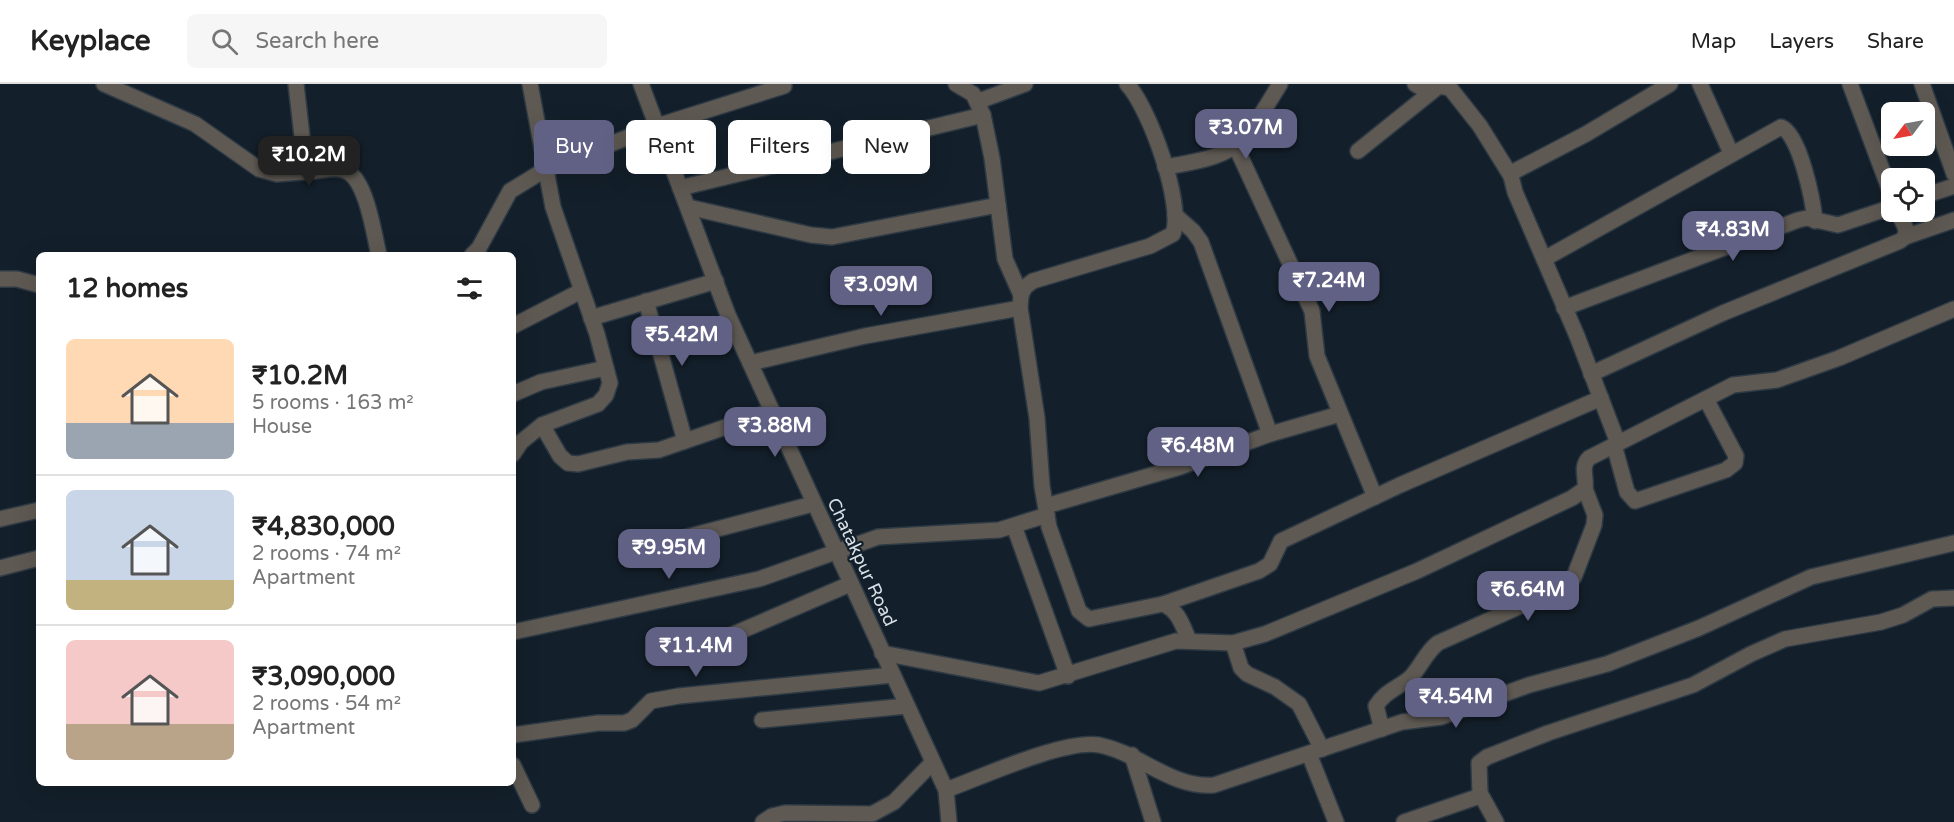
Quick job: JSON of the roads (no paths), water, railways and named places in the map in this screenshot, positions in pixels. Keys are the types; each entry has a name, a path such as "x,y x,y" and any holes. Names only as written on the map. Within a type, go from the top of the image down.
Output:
{"street":[{"path":"104,84 195,124 259,169 277,174 340,169 350,173 367,204 378,252"},
{"path":"296,84 304,154 308,165 315,171"},
{"path":"530,84 537,120"},
{"name":"Chatakpur Road","path":"641,84 655,120"},
{"path":"956,84 973,94 981,108 1005,259 1020,302 1037,418 1047,511 1056,548 1078,611 1083,617 1097,618 1163,604 1259,571 1270,564 1281,541 1375,497 1601,398"},
{"path":"680,188 981,108 1025,84"},
{"path":"1020,302 1025,287 1033,281 1163,241 1173,234 1176,224 1165,167 1138,95 1127,84"},
{"path":"1165,167 1200,161 1236,147 1247,137 1280,84"},
{"path":"1415,84 1423,89 1439,86 1450,88 1511,176 1601,398 1616,444 1627,492 1635,501 1726,470 1735,463 1736,456 1706,399"},
{"path":"1511,176 1670,84"},
{"path":"1700,84 1731,153"},
{"path":"1850,84 1882,168"},
{"path":"1922,84 1954,174"},
{"path":"676,120 784,86"},
{"path":"1358,151 1439,86"},
{"path":"1544,259 1775,129 1786,129 1810,188 1815,221"},
{"path":"1236,147 1312,311 1314,344 1375,497"},
{"path":"474,252 482,243 510,191 538,174"},
{"path":"516,450 521,442 542,425 598,404 606,395 610,383 591,318 553,207 547,174"},
{"name":"Chatakpur Road","path":"675,174 750,363 946,790 949,822"},
{"path":"1935,192 1954,186"},
{"path":"688,207 811,235 832,237 998,205"},
{"path":"1564,308 1798,220 1838,225 1881,211"},
{"path":"1175,216 1193,231 1201,242 1270,434"},
{"path":"1591,374 1723,313 1885,248 1905,237 1954,220"},
{"path":"1902,222 1906,230 1905,237"},
{"path":"0,279 17,279 36,284"},
{"path":"591,318 716,281"},
{"path":"516,324 580,291"},
{"path":"646,302 685,441"},
{"path":"750,363 1020,302"},
{"path":"1382,729 1376,706 1380,698 1410,677 1429,650 1438,643 1556,592 1574,577 1594,525 1595,515 1585,489 1585,462 1733,385 1777,380 1839,358 1954,309"},
{"path":"516,393 541,382 606,368"},
{"path":"542,425 560,456 568,463 578,464 627,452 659,450 772,411"},
{"path":"516,631 759,579 883,536 999,530 1014,526 1047,511 1270,434 1340,414"},
{"path":"882,653 1039,683 1189,640 1233,643 1265,634 1417,571 1572,498 1585,489"},
{"path":"683,538 813,504"},
{"path":"0,519 36,511"},
{"path":"1014,526 1068,676"},
{"path":"946,790 1055,751 1081,745 1098,745 1132,755 1164,774 1204,786 1402,722 1441,717 1529,685 1607,664 1699,628 1811,577 1954,543"},
{"path":"0,568 36,559"},
{"path":"720,640 850,584"},
{"path":"1496,822 1480,793 1479,763 1487,757 1548,733 1693,685 1785,639 1881,622 1903,615 1932,599 1954,598"},
{"path":"1163,604 1172,608 1179,617 1189,640"},
{"path":"1233,643 1241,668 1247,675 1275,687 1299,704 1316,751 1336,822"},
{"path":"516,735 598,723 624,723 632,720 651,701 679,696 893,675"},
{"path":"762,720 907,706"},
{"path":"1132,755 1153,822"},
{"path":"763,822 772,816 785,813 872,814 884,810 933,762"},
{"path":"516,771 532,805"},
{"path":"1404,822 1462,804 1480,793"}]}
